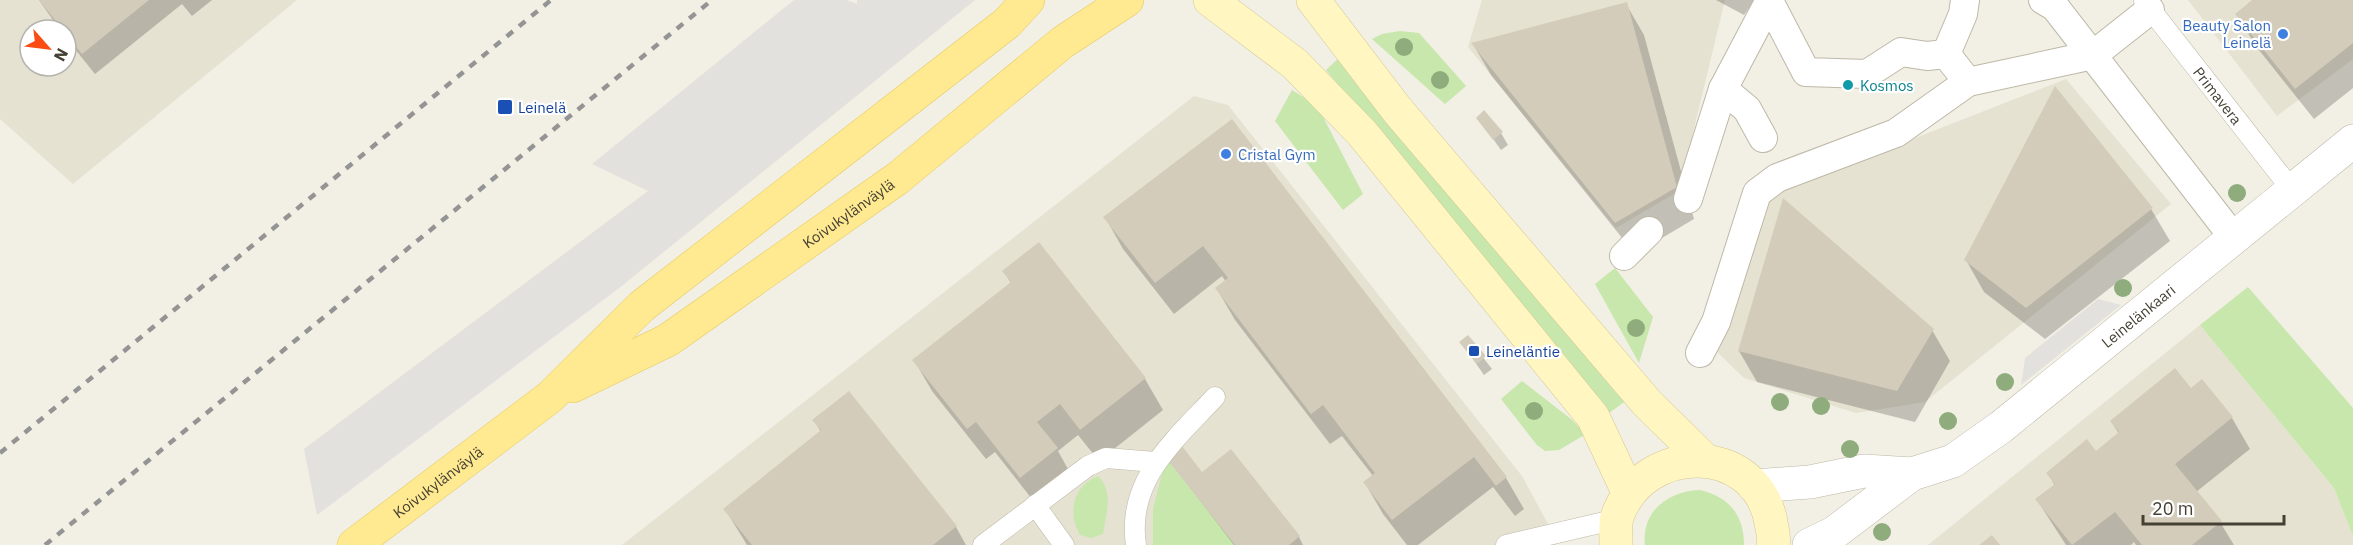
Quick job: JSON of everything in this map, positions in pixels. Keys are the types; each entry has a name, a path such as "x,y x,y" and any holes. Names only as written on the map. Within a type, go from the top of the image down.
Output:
{"main road":[{"name":"Koivukylänväylä","path":"354,545 550,397 642,306 1007,22 1028,0"},
{"name":"Koivukylänväylä","path":"550,397 668,340 898,178 1063,42 1127,0"},
{"path":"1210,0 1295,64 1362,133 1593,417 1621,519"},
{"path":"1313,0 1398,111 1647,403 1705,460"},
{"path":"1621,519 1651,472 1677,462 1705,460 1731,468 1754,486 1769,509 1773,545"}],"street":[{"path":"1769,0 1806,72 1867,74 1901,52 1927,56 1946,54"},
{"path":"1688,199 1723,89 1769,0"},
{"path":"1946,54 1963,14 1965,0"},
{"path":"2043,0 2055,8 2093,55 2234,238"},
{"path":"1770,158 1896,133 1968,82 2093,55 2146,5"},
{"path":"1946,54 1968,82"},
{"path":"1700,353 1716,322 1770,158 1747,108 1723,89"},
{"name":"Leinelänkaari","path":"1809,545 1834,533 1912,474 1953,461 2001,427 2353,141"},
{"path":"1624,256 1649,231"},
{"name":"Leinelänkaari","path":"1754,486 1810,482 1864,471 1912,474"}],"lane":[{"name":"Primavera","path":"2146,5 2292,190"},
{"path":"1136,545 1134,532 1139,498 1155,462 1215,397"},
{"path":"983,545 1088,466 1106,458 1155,462"},
{"path":"1035,505 1064,545"},
{"path":"1506,545 1621,519"}],"shaded area":[{"path":"0,0 297,0 73,184 0,119"},
{"path":"794,0 847,0 857,4 857,0 975,0 618,289 317,515 304,449 648,191 592,164"},
{"path":"1482,0 1725,0 1679,191 1616,228 1468,47"},
{"path":"2188,0 2353,0 2353,59 2277,116"},
{"path":"2066,79 2171,204 1925,402 1856,413 1744,378 1716,351 1772,194"},
{"path":"1194,96 1228,105 1522,476 1555,537 1556,545 622,545"},
{"path":"2098,299 2121,305 2021,385 2025,358"},
{"path":"2200,325 2334,488 2353,536 2353,545 1928,545"}],"green space":[{"path":"1400,31 1419,33 1466,86 1445,104 1372,39 1382,34"},
{"path":"1341,56 1627,400 1609,413 1326,70"},
{"path":"1292,90 1314,104 1321,113 1363,194 1343,210 1275,121"},
{"path":"1615,268 1653,317 1639,363 1595,284"},
{"path":"2248,287 2353,408 2353,536 2334,488 2200,325"},
{"path":"1522,381 1571,419 1586,434 1559,450 1545,451 1537,445 1501,399"},
{"path":"1166,458 1235,545 1153,545 1153,509"},
{"path":"1098,476 1106,489 1107,511 1103,534 1091,538 1080,535 1073,509 1083,486"},
{"path":"1700,490 1719,497 1733,509 1741,525 1744,545 1645,545 1648,522 1659,505 1678,494"}],"building":[{"path":"39,0 149,0 82,54 78,49 78,18 53,18"},
{"path":"2252,0 2353,0 2353,43 2295,89 2235,14"},
{"path":"1627,2 1677,187 1615,223 1471,43"},
{"path":"2055,86 2153,208 2026,308 1964,260"},
{"path":"1484,110 1503,132 1493,140 1476,118"},
{"path":"1232,119 1507,477 1496,486 1474,457 1392,520 1363,482 1375,473 1323,405 1311,414 1215,288 1228,278 1203,246 1155,283 1103,217"},
{"path":"1783,198 1934,329 1897,391 1738,351"},
{"path":"1039,242 1146,378 1080,430 1060,404 1037,422 1058,448 1020,478 976,422 967,429 912,360 1011,282 1002,271"},
{"path":"1468,335 1486,356 1477,364 1459,342"},
{"path":"2175,368 2191,388 2202,379 2233,417 2175,464 2222,521 2192,545 2142,545 2115,512 2072,545 2035,499 2055,484 2046,473 2087,439 2096,451 2119,432 2110,421"},
{"path":"849,391 957,526 933,545 752,545 723,509 821,430 812,420"},
{"path":"1182,446 1202,472 1231,449 1300,536 1289,545 1235,545 1166,458"},
{"path":"1992,535 2000,545 1979,545"}],"railway":[{"path":"0,453 551,0"},
{"path":"45,545 712,0"}],"place":[{"name":"Beauty Salon Leinelä","path":"2283,34"},
{"name":"Kosmos","path":"1848,85"},
{"name":"Leinelä","path":"505,107"},
{"name":"Cristal Gym","path":"1226,154"},
{"name":"Leineläntie","path":"1474,351"}]}
